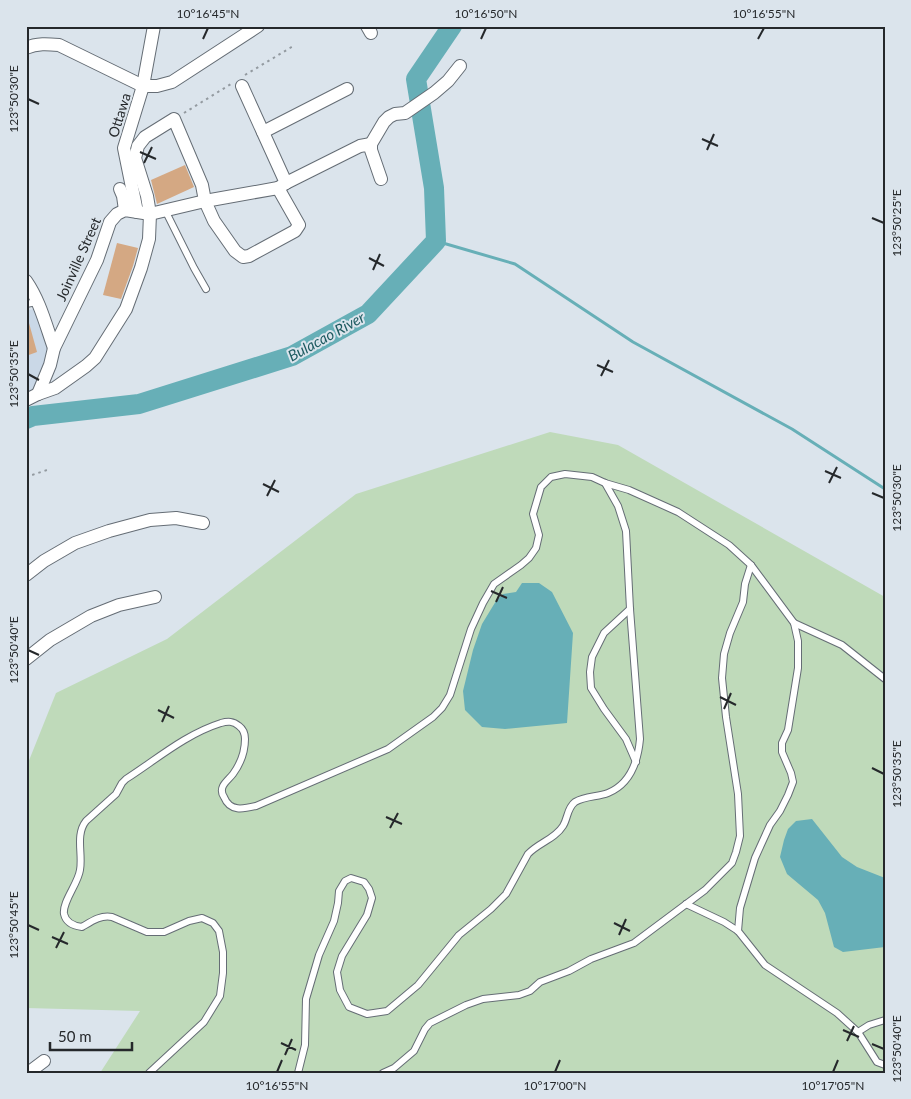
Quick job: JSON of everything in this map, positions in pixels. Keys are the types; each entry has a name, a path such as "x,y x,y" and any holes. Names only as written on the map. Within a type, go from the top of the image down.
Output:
{"street":[{"name":"Ottawa","path":"138,212 124,148 143,86 154,26"},
{"path":"26,48 45,44 59,45 143,86 157,86 172,82 258,26"},
{"path":"381,179 371,150 371,144 384,122 395,114 405,113 426,99 448,81 460,66"},
{"path":"138,212 143,181 135,158 138,146 145,137 174,120 202,185 214,221 240,256 245,258 298,228 263,132 241,82"},
{"path":"263,132 347,89"},
{"path":"138,212 165,210 282,185 354,149 371,144"},
{"path":"32,397 55,388 95,358 126,309 149,239 138,212 120,190"},
{"name":"Joinville Street","path":"32,397 50,365 54,348 97,260 110,222 116,214 138,212"},
{"name":"Joinville Street","path":"26,281 32,289 32,303 54,348"},
{"path":"26,575 44,561 74,543 109,531 150,520 176,518 203,523"},
{"path":"26,659 50,640 91,616 119,605 155,597"},
{"path":"28,1073 44,1061"}],"lane":[{"path":"165,210 206,289"},
{"path":"149,1073 204,1022 220,996 223,952 219,932 213,922 202,918 188,921 164,932 146,932 106,916 100,916 82,927 70,923 65,918 64,912 65,905 80,870 80,834 82,826 116,794 126,779 193,735 206,728 228,721 237,724 243,730 245,747 242,761 223,786 222,793 226,802 235,809 245,809 388,749 433,717 442,708 450,695 471,629 494,584 529,558 536,548 539,535 533,514 541,487 551,477 565,474 592,477 629,490 678,512 729,545 750,565 794,622 798,641 798,668 788,730 782,743 782,752 793,782 780,810 770,824 755,858 740,908 738,931"},
{"path":"298,1073 305,1045 306,999 319,955 334,921 339,892 345,881 351,878 364,882 372,898 367,915 342,956 336,972 340,990 349,1007 367,1014 387,1011 418,984 459,935 506,894 528,854 555,835 564,825 569,809 574,803 610,792 620,786 636,762 640,739 626,531 618,506 605,483"},
{"path":"383,1073 394,1068 414,1051 430,1023 466,1005 483,999 519,995 530,990 540,982 569,971 591,959 634,943 705,890 732,863 740,836 738,794 722,678 724,654 730,633 744,602 745,584 750,565"},
{"path":"630,609 604,633 592,657 590,672 591,688 626,739 636,762"},
{"path":"794,622 842,645 885,679"},
{"path":"686,904 724,922 738,931 765,965 837,1013 858,1032 877,1062 885,1065"},
{"path":"858,1032 869,1025 885,1020"}],"path":[{"path":"174,120 232,83 241,82 295,45"},
{"path":"26,478 50,469"}],"shaded area":[{"path":"37,308 50,350 44,369 26,397 26,311"}],"green space":[{"path":"550,432 618,445 885,597 885,1073 100,1073 140,1011 26,1008 26,768 56,693 167,639 356,494"}],"water":[{"path":"522,583 539,583 552,592 573,633 567,723 505,729 482,727 465,710 463,691 473,650 482,624 496,601 503,594 516,592"},
{"path":"812,819 842,857 857,867 885,878 885,947 843,952 834,947 825,913 818,900 787,874 780,857 788,829 796,821"}],"building":[{"path":"185,165 194,187 157,204 151,180"},
{"path":"117,243 138,248 121,299 103,295"},
{"path":"26,323 29,323 37,352 26,356"}],"waterway":[{"name":"Bulacao River","path":"26,419 33,416 139,404 292,356 368,314 436,241 434,188 416,79 452,26"},
{"path":"436,241 515,264 633,342 792,429 885,489"}]}
